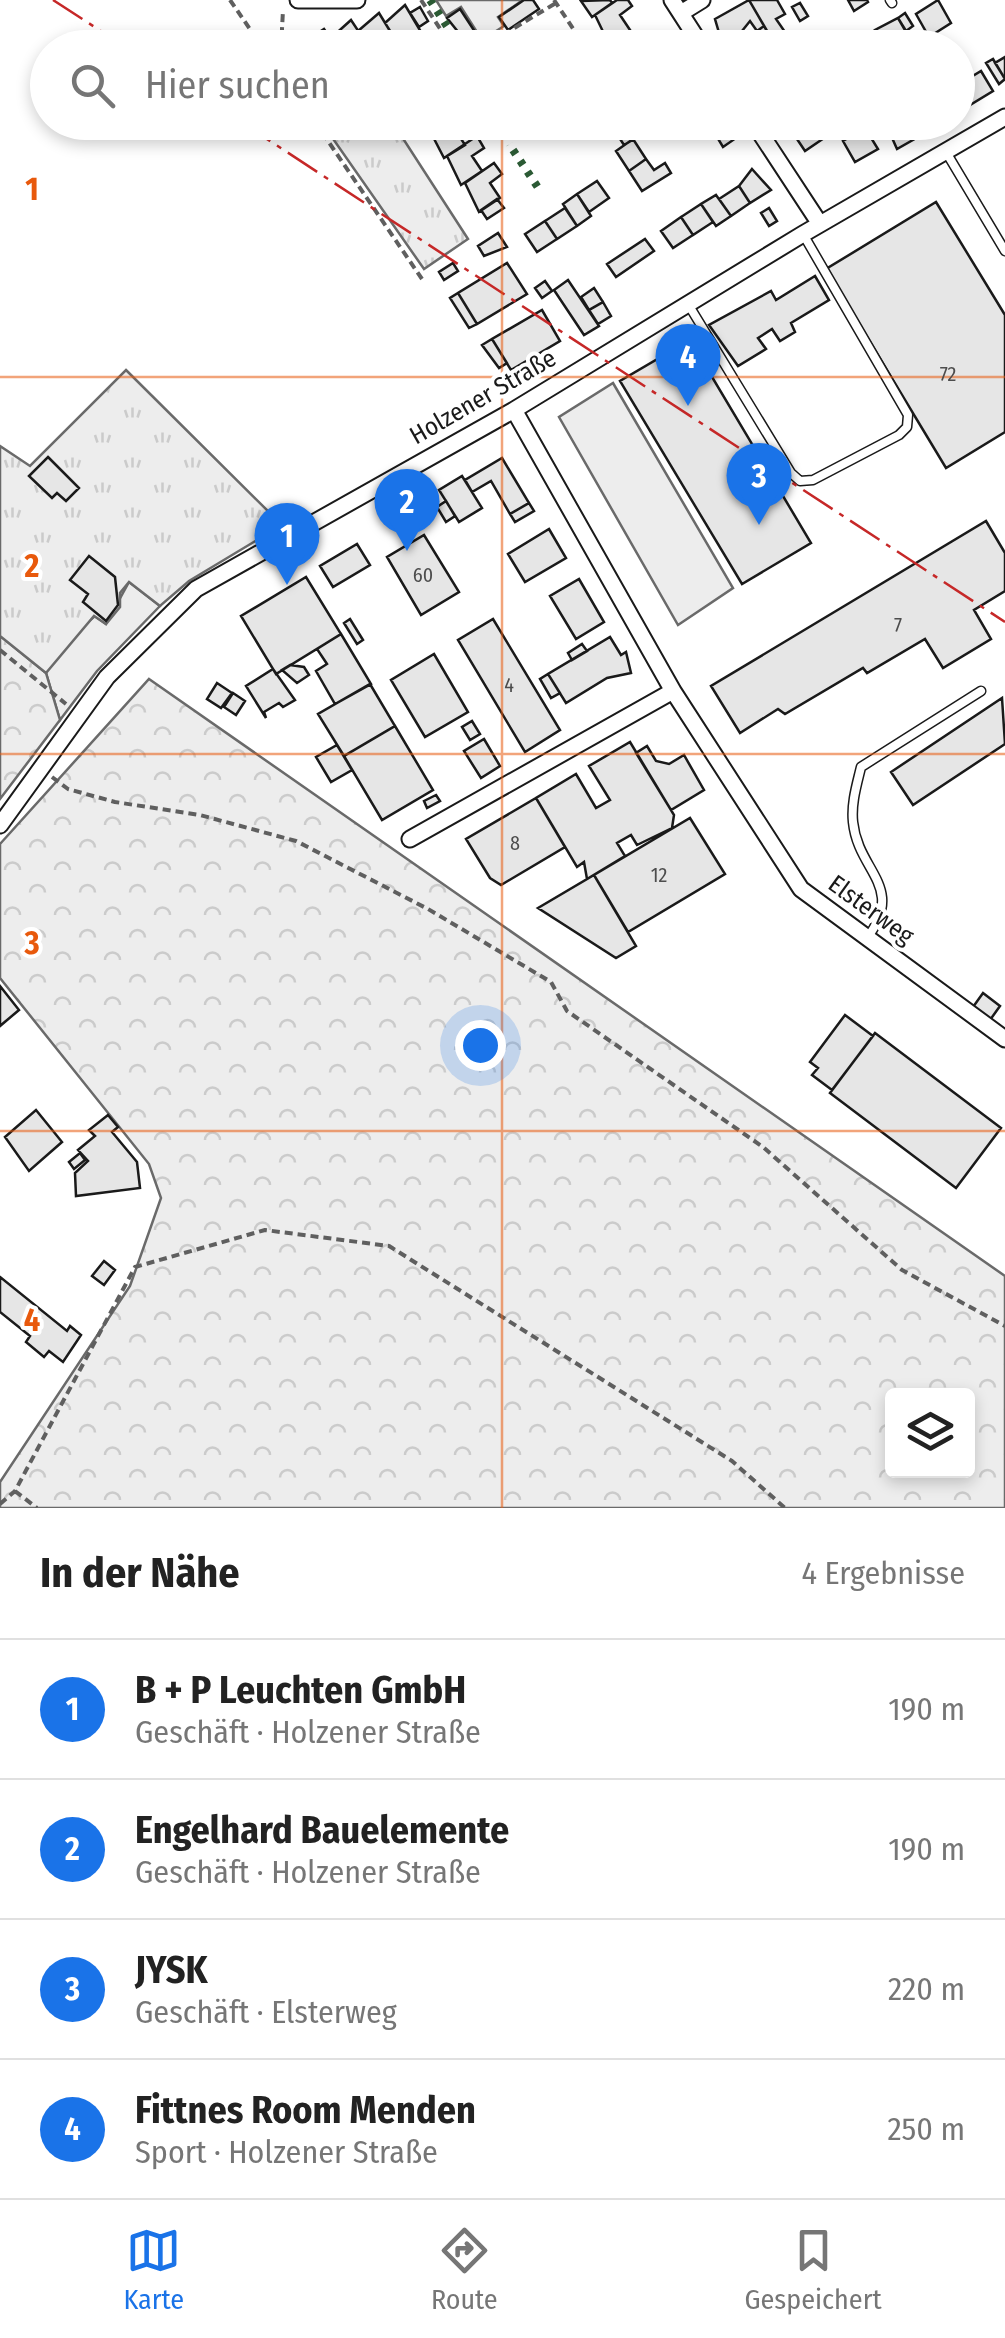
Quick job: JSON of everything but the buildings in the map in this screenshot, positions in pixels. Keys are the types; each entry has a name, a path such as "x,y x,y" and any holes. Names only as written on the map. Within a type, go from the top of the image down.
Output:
{"street":[{"path":"298,0 357,0"},
{"path":"680,12 702,0"},
{"name":"Holzener Straße","path":"975,135 1005,117"},
{"path":"765,140 820,224"},
{"name":"Holzener Straße","path":"0,825 43,771 107,677 196,589 514,410 966,140"},
{"name":"Elsterweg","path":"514,410 674,691 801,889 1005,1039"},
{"path":"410,839 674,691"}],"lane":[{"path":"946,152 1005,251"},
{"path":"688,304 791,473 800,481 813,480 898,435 907,427 908,415 803,234"},
{"path":"867,938 881,919 885,904 853,822 861,766 981,692"}],"path":[{"path":"230,0 251,30"},
{"path":"282,30 284,0"},
{"path":"422,0 441,30"},
{"path":"511,30 555,2 574,30"},
{"path":"327,140 422,278"},
{"path":"0,650 81,716"},
{"path":"43,771 68,788 115,802 200,816 296,841 428,909 551,982 567,1011 763,1147 902,1270 1005,1326"},
{"path":"0,1504 16,1491 135,1267 265,1230 389,1246 732,1460 785,1508"},
{"path":"16,1491 37,1508"}],"shaded area":[{"path":"436,0 523,0 498,17 504,26 498,30 476,30 461,7 446,16"},
{"path":"613,383 733,588 678,625 559,417"},
{"path":"0,490 76,632 95,616 106,624 129,582 160,606 97,671 60,720 46,673 0,636"}],"green space":[{"path":"334,140 404,140 468,239 424,269"},
{"path":"126,370 282,525 189,581 160,606 129,582 120,593 120,607 106,624 94,616 46,673 0,636 0,446 30,466"},
{"path":"0,636 46,673 60,720 0,799"},
{"path":"149,679 1005,1276 1005,1508 0,1508 0,1482 130,1286 161,1198 149,1164 0,978 0,844"}],"hedge":[{"path":"430,0 449,30"},
{"path":"507,140 510,144"},
{"path":"513,150 541,192"}],"power":[{"path":"53,0 99,30"},
{"path":"269,140 1005,622"}],"place":[{"name":"Fittnes Room Menden","path":"688,406"},
{"name":"JYSK","path":"759,525"},
{"name":"Engelhard Bauelemente","path":"407,551"},
{"name":"B + P Leuchten GmbH","path":"287,585"}]}
